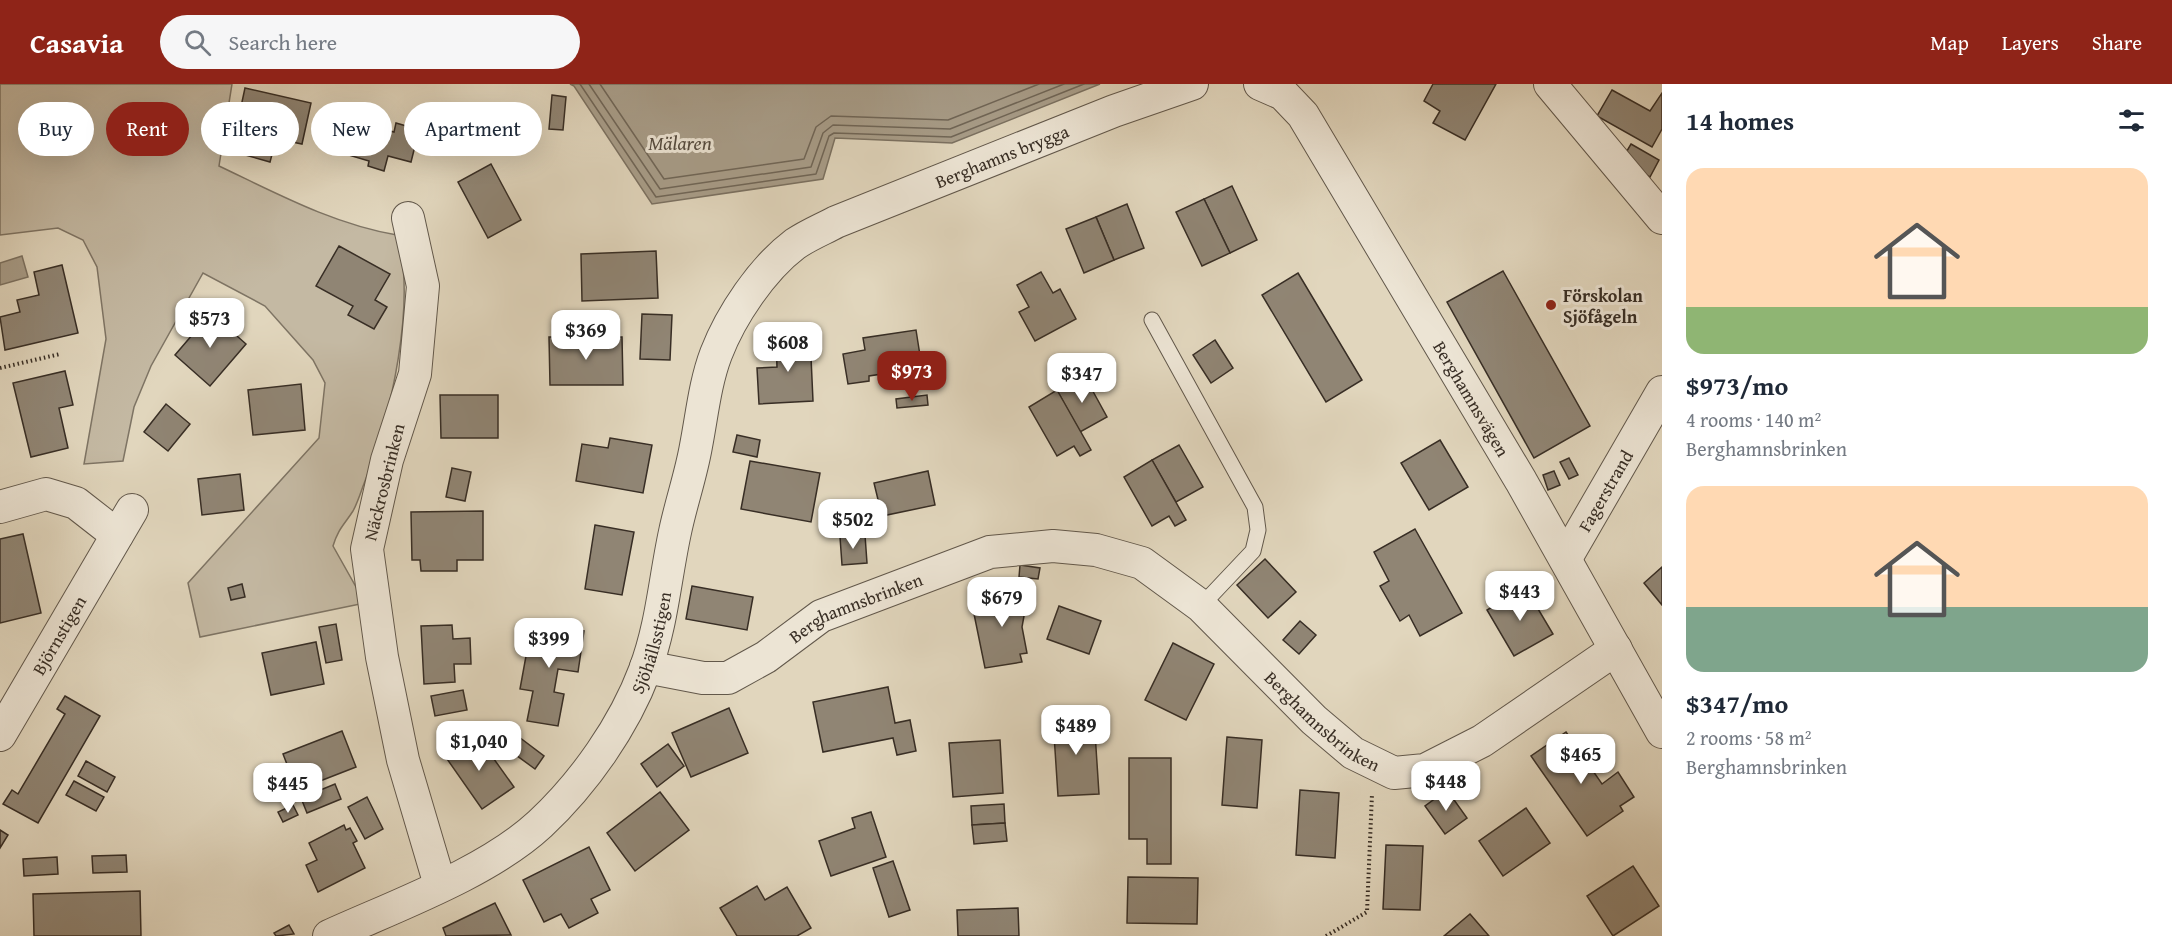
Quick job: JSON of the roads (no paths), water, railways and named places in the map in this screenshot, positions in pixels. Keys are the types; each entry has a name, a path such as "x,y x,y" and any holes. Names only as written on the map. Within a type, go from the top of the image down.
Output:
{"street":[{"name":"Berghamns brygga","path":"815,232 1114,111 1192,84"},
{"name":"Berghamnsvägen","path":"1260,84 1283,94 1303,115 1566,558 1662,732"},
{"path":"1550,84 1662,218"},
{"name":"Näckrosbrinken","path":"408,218 423,286 415,374 387,460 367,549 382,657 403,760 440,885"},
{"name":"Sjöhällsstigen","path":"329,936 440,885 488,860 539,825 590,766 619,720 646,667 661,616 675,533 717,353 746,299 796,244 815,232"},
{"name":"Fagerstrand","path":"1566,558 1662,392"},
{"name":"Björnstigen","path":"0,507 46,494 125,522 0,735"},
{"name":"Berghamnsbrinken","path":"646,667 704,678 728,678 766,657 821,616 990,552 1053,546 1096,550 1142,562 1201,606 1314,720 1353,753 1394,773 1425,770 1482,741 1616,649"}],"lane":[{"path":"1152,320 1255,507 1258,530 1253,551 1201,606"}],"water":[{"name":"Mälaren","path":"570,84 1100,84 952,143 835,138 823,179 652,204 574,86"},
{"path":"22,256 28,277 0,285 0,263"}],"place":[{"name":"Förskolan Sjöfågeln","path":"1551,305"}]}
